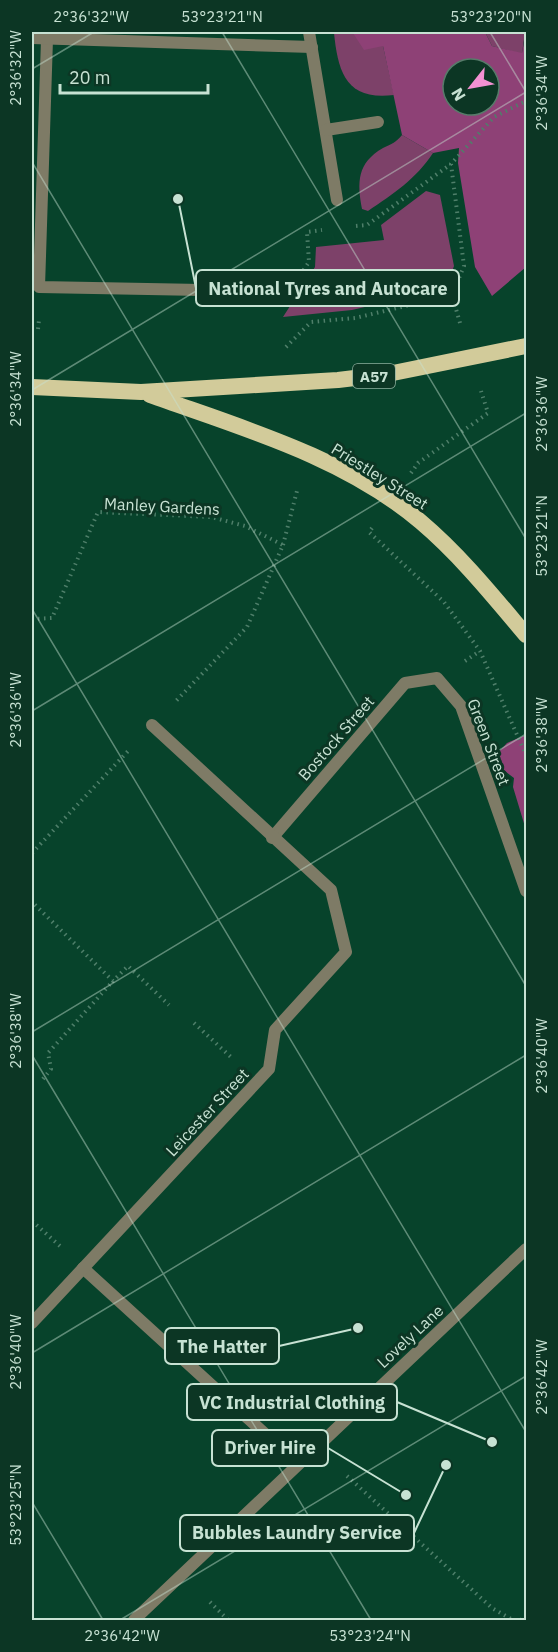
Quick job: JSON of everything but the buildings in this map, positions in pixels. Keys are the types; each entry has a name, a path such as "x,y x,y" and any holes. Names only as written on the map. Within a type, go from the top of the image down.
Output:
{"highway":[{"name":"Priestley Street","path":"32,387 141,392 338,380 388,374 526,346"},
{"name":"Priestley Street","path":"141,392 316,457 358,479 420,521 481,582 526,635"}],"street":[{"path":"309,32 337,200"},
{"path":"32,38 312,47"},
{"path":"47,39 39,287 257,291"},
{"path":"326,130 378,122"},
{"name":"Bostock Street","path":"272,838 405,683 437,678"},
{"name":"Green Street","path":"437,678 461,706 526,891"},
{"name":"Leicester Street","path":"32,1323 270,1069 275,1030 346,952 331,890 152,726"},
{"name":"Lovely Lane","path":"134,1620 526,1249"},
{"path":"83,1268 298,1464"}],"path":[{"path":"349,227 367,225 451,164 494,117 526,101"},
{"path":"451,164 464,266 452,295 488,413 418,463 369,532 444,602 480,651 526,755"},
{"path":"290,292 309,262 307,232 329,229"},
{"path":"311,322 355,318 452,295"},
{"path":"32,853 248,627 283,544 299,485"},
{"name":"Manley Gardens","path":"32,619 52,618 98,512 211,517 245,526 283,544"},
{"path":"32,876 32,902 113,981"},
{"path":"43,1079 51,1069 48,1053 128,966 170,1005"},
{"path":"194,1023 257,1082"},
{"path":"32,1221 83,1268"},
{"path":"347,1476 492,1608 513,1620"},
{"path":"210,1602 228,1620"},
{"path":"521,1620 526,1615"}],"shaded area":[{"path":"334,32 485,32 492,46 522,53 526,32 526,267 492,296 475,267 458,163 459,148 433,153 402,135 383,46 364,50 353,33"},
{"path":"485,32 525,32 522,54 492,46"},
{"path":"334,33 353,33 383,46 394,95 378,96 365,93 348,81 338,60"},
{"path":"402,135 433,153 419,171 395,192 368,211 362,209 360,182 364,167 374,154 394,143"},
{"path":"426,191 440,195 454,266 446,288 352,310 283,317 315,267 316,247 384,240 381,225"},
{"path":"526,735 526,830 513,787 514,778 501,768 497,754 507,743"}],"place":[{"name":"National Tyres and Autocare","path":"178,199"},
{"name":"The Hatter","path":"358,1328"},
{"name":"VC Industrial Clothing","path":"492,1442"},
{"name":"Bubbles Laundry Service","path":"446,1465"},
{"name":"Driver Hire","path":"406,1495"}]}
